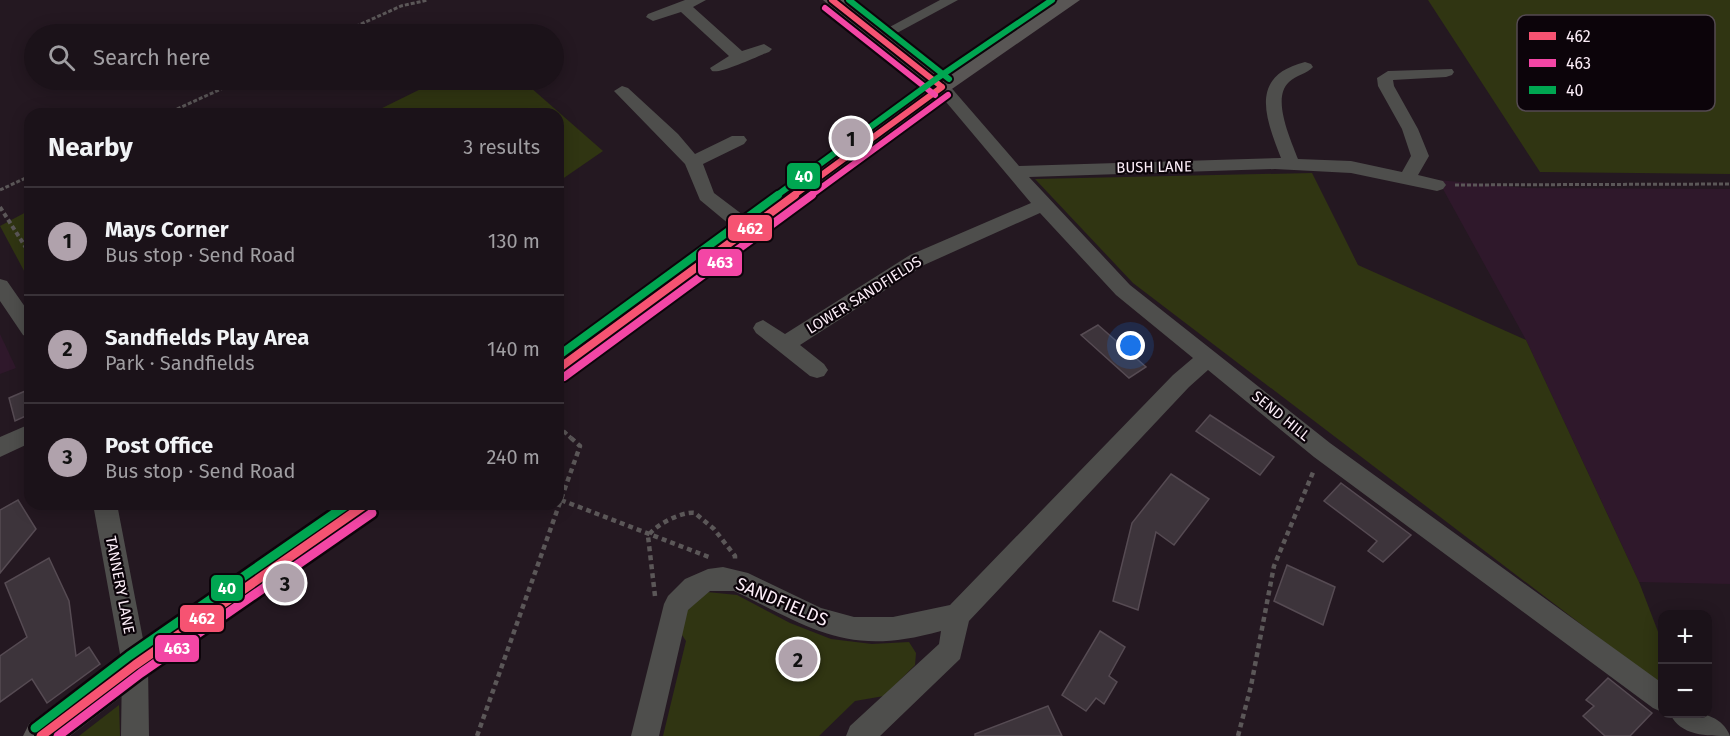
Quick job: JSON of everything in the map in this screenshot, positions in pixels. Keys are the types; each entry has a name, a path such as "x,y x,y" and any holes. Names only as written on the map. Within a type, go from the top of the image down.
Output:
{"main road":[{"path":"832,0 942,87"},
{"path":"564,365 942,87 1071,0"},
{"path":"41,736 135,665 357,510"}],"street":[{"path":"653,17 699,0"},
{"path":"879,37 951,0"},
{"path":"683,6 739,57"},
{"path":"718,68 739,57 764,49"},
{"path":"1293,164 1276,124 1273,97 1282,78 1305,67"},
{"path":"1407,179 1420,156 1410,129 1386,86 1385,78 1446,72"},
{"name":"SEND HILL","path":"942,87 1043,205 1123,290 1322,450 1658,696"},
{"path":"622,91 672,138 693,162 706,196 748,230"},
{"path":"693,162 738,140"},
{"name":"BUSH LANE","path":"1015,172 1155,166 1293,164 1351,167 1437,185"},
{"name":"LOWER SANDFIELDS","path":"785,344 917,260 1043,205"},
{"path":"1,292 24,322"},
{"path":"763,328 817,370"},
{"path":"860,736 951,650 957,615 1181,381 1208,357"},
{"path":"0,448 24,436"},
{"name":"TANNERY LANE","path":"106,510 135,665 135,736"},
{"name":"SANDFIELDS","path":"645,736 677,604 688,590 710,579 733,573 827,623 854,629 877,632 902,629 957,615"},
{"path":"1690,718 1716,736"}],"path":[{"path":"361,24 401,6 428,0"},
{"path":"179,108 219,90"},
{"path":"0,190 24,179"},
{"path":"1437,185 1730,184"},
{"path":"0,207 24,245"},
{"path":"564,431 580,446 564,491"},
{"path":"1238,736 1251,686 1274,566 1322,450"},
{"path":"564,501 648,533 733,573 735,556 708,522 697,513 690,512 648,533 656,599"},
{"path":"477,736 557,510"}],"shaded area":[{"path":"1438,180 1527,188 1730,189 1730,584 1639,582 1526,340"},
{"path":"0,334 16,368 0,374"}],"green space":[{"path":"1428,0 1730,0 1730,174 1540,172"},
{"path":"419,90 533,90 554,108 382,108"},
{"path":"564,117 603,151 564,178"},
{"path":"1312,173 1358,265 1526,340 1639,582 1658,632 1658,683 1133,283 1035,179"},
{"path":"24,213 24,271 0,226"},
{"path":"707,592 737,595 790,623 831,639 872,644 909,642 916,653 915,665 884,696 855,701 819,736 663,736 686,641 680,632 680,617"},
{"path":"119,705 120,736 79,736"}],"building":[{"path":"1098,325 1146,367 1129,378 1081,335"},
{"path":"24,392 24,417 15,421 9,398"},
{"path":"1210,415 1274,457 1260,475 1196,431"},
{"path":"1171,474 1209,499 1174,545 1156,532 1138,610 1113,601 1132,523"},
{"path":"1341,483 1411,535 1383,562 1368,551 1377,541 1324,501"},
{"path":"18,500 36,529 0,573 0,510"},
{"path":"49,558 69,601 76,656 89,647 100,664 47,703 32,679 0,702 0,656 27,637 5,583"},
{"path":"1287,565 1335,587 1323,625 1274,601"},
{"path":"1100,631 1125,647 1109,676 1117,682 1104,704 1096,698 1086,711 1062,695"},
{"path":"1608,678 1652,713 1630,736 1605,736 1583,716 1594,706 1586,700"},
{"path":"1048,706 1062,736 975,736 975,734"}],"transit line":[{"name":"462","path":"832,0 942,87"},
{"name":"40","path":"849,0 949,79"},
{"name":"40","path":"564,352 936,79 1052,0"},
{"name":"463","path":"825,8 935,95"},
{"name":"462","path":"564,365 942,87"},
{"name":"463","path":"564,377 948,95"},
{"name":"40","path":"35,728 129,656 339,510"},
{"name":"462","path":"41,736 135,665 357,510"},
{"name":"463","path":"58,736 141,673 372,513"}],"place":[{"name":"Mays Corner","path":"851,138"},
{"name":"Post Office","path":"285,583"},
{"name":"Sandfields Play Area","path":"798,659"}]}
